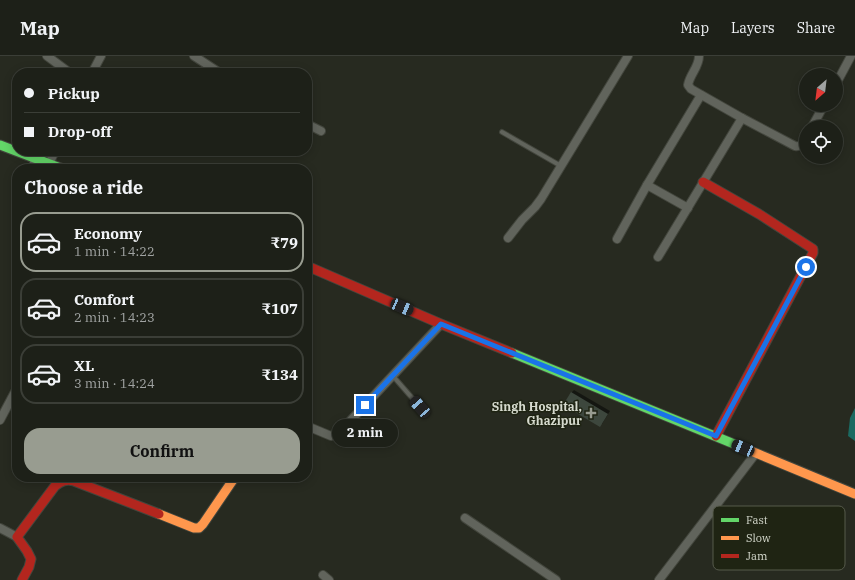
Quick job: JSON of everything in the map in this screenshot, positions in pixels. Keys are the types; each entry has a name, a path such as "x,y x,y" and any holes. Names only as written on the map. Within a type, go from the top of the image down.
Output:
{"main road":[{"path":"0,145 12,150"},
{"path":"32,157 49,164"},
{"path":"703,182 759,214 811,247 813,251 716,436"},
{"path":"312,268 441,324 855,494"},
{"path":"22,580 31,559 28,552 16,537 58,482"},
{"path":"79,482 194,528 199,528 232,482"}],"street":[{"path":"48,56 64,68"},
{"path":"95,68 101,56"},
{"path":"194,56 212,68"},
{"path":"508,238 538,203 628,56"},
{"path":"699,56 698,65 689,80 688,85 691,89 742,118 799,147"},
{"path":"843,71 851,56"},
{"path":"617,239 701,95"},
{"path":"658,257 742,118"},
{"path":"312,126 321,131"},
{"path":"49,164 52,156"},
{"path":"648,185 688,208"},
{"path":"312,428 326,435 335,436 338,434 441,324"},
{"path":"0,420 12,397"},
{"path":"715,506 756,453"},
{"path":"658,580 713,509"},
{"path":"464,518 556,580"},
{"path":"0,528 16,537"}],"lane":[{"path":"502,132 561,166"},
{"path":"32,157 32,164"},
{"path":"393,376 420,407"}],"water":[{"path":"855,408 855,441 848,436 850,418"}],"building":[{"path":"571,392 608,414 600,427 563,405"}],"traffic: fast":[{"path":"0,145 12,150"},
{"path":"29,156 50,164"},
{"path":"512,353 739,446"}],"traffic: slow":[{"path":"739,446 855,494"},
{"path":"159,514 194,528 199,528 232,482"}],"traffic: jam":[{"path":"703,182 759,214 813,249 813,253 716,436"},
{"path":"312,268 512,353"},
{"path":"22,580 29,567 31,559 17,537 55,486 62,482"},
{"path":"77,482 159,514"}],"place":[{"name":"Singh Hospital, Ghazipur","path":"591,413"}],"route":[{"path":"365,405 441,324 716,436 806,267"}]}
